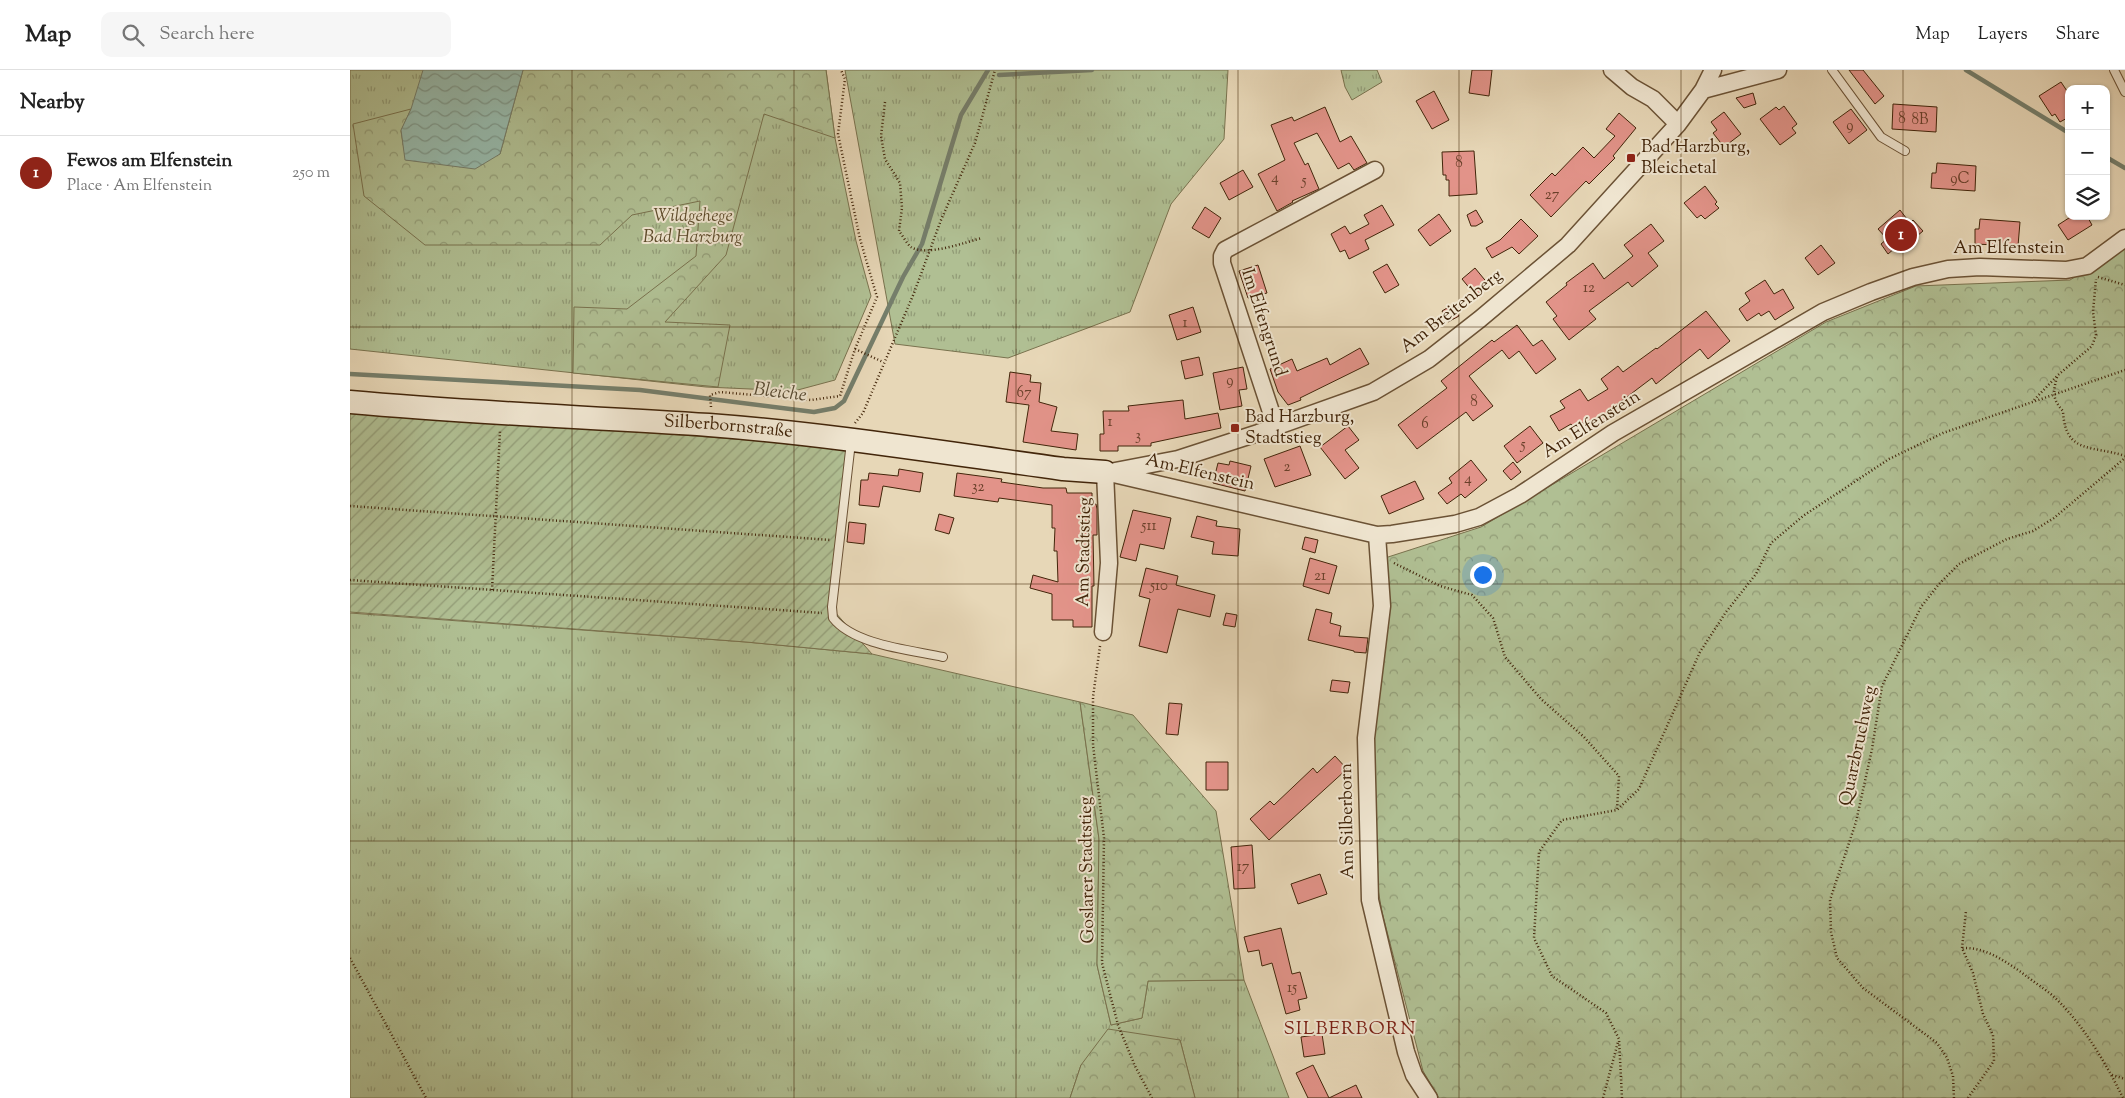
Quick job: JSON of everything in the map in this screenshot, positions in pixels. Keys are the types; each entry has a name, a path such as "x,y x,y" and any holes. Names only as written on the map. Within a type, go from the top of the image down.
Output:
{"street":[{"path":"1612,70 1632,87 1653,99 1678,124"},
{"name":"Am Breitenberg","path":"1105,472 1178,459 1276,427 1373,392 1429,359 1568,245 1678,124 1703,90 1713,70"},
{"path":"1703,90 1778,70"},
{"name":"Im Elfengrund","path":"1276,427 1222,263 1222,256 1225,250 1375,170"},
{"path":"2092,271 2125,238"},
{"name":"Am Elfenstein","path":"1105,472 1377,535 1455,524 1479,517 1520,495 1613,433 1789,331 1823,312 1871,292 1913,277 1948,269 1980,267 2092,271"},
{"name":"Silberbornstraße","path":"350,402 710,426 852,440 1063,469 1105,472"},
{"name":"Am Stadtstieg","path":"1103,632 1109,564 1105,472"},
{"name":"Am Silberborn","path":"1377,535 1382,606 1366,738 1370,900 1406,1052 1414,1075 1429,1098"}],"lane":[{"path":"1832,70 1881,137 1905,152"},
{"path":"2114,70 2125,92"},
{"path":"852,440 832,613 841,626 866,640 943,657"}],"path":[{"path":"710,401 710,395 720,392 811,400 840,396 855,349 877,297 860,239 838,134 845,79 841,70"},
{"path":"866,404 930,251 941,220 975,143 995,70"},
{"path":"885,102 881,136 885,159 900,183 902,208 900,231 911,247 921,251 930,251 982,238"},
{"path":"2034,400 2058,374 2092,346 2096,336 2093,312 2092,271 2125,285"},
{"path":"855,349 883,362"},
{"path":"1622,1098 1619,1039 1606,1014 1552,976 1534,938 1540,852 1562,820 1616,810 1639,789 1700,652 1726,612 1756,574 1771,543 1803,516 1889,459 1943,433 2125,370"},
{"path":"2058,374 2053,394 2056,403 2063,411 2068,436 2084,448 2108,450 2125,457"},
{"path":"492,590 501,413"},
{"name":"Quarzbruchweg","path":"1954,1098 1953,1076 1947,1058 1937,1043 1863,988 1837,958 1831,932 1830,900 1856,822 1872,749 1882,686 1921,607 1959,564 2007,539 2033,531 2054,518 2125,457"},
{"path":"350,506 840,541"},
{"path":"1389,561 1440,586 1472,595 1493,618 1506,657 1540,699 1584,737 1619,776 1616,810"},
{"path":"350,580 832,613"},
{"name":"Goslarer Stadtstieg","path":"1103,632 1093,697 1093,745 1104,838 1102,962 1118,1025 1135,1066 1152,1098"},
{"path":"1966,911 1962,948 1973,973 1983,1014 1993,1035 1994,1061 1968,1098"},
{"path":"1962,948 1974,948 2000,958 2052,995 2075,1020 2112,1074 2124,1098"},
{"path":"350,958 426,1098"},
{"path":"1603,1098 1619,1039"},
{"path":"2112,1074 2125,1079"}],"green space":[{"name":"Wildgehege Bad Harzburg","path":"350,70 826,70 835,138 856,241 871,296 835,380 794,391 706,387 350,349"},
{"path":"523,70 826,70 835,138 764,114 726,255 665,322 730,325 718,387 573,373 574,307 627,309 696,256 700,201 632,215 600,245 425,245 364,196 353,124 411,109 401,131 406,160 431,162 500,154"},
{"path":"845,70 1228,70 1224,139 1171,204 1130,312 1008,358 895,344"},
{"path":"1341,70 1377,70 1382,82 1352,100 1345,87"},
{"path":"2125,245 2125,1098 1439,1098 1423,1071 1382,912 1376,878 1372,745 1385,558 1481,527 1826,322 1916,286 2070,280"},
{"path":"350,410 853,448 834,611 872,654 746,642 350,612"},
{"path":"350,613 746,642 872,654 1080,702 1099,839 1097,965 1111,1025 1142,1018 1148,981 1244,980 1289,1098 1195,1098 1180,1040 1081,1065 1070,1098 350,1098"},
{"path":"1080,702 1133,715 1216,811 1244,980 1148,981 1142,1018 1111,1025 1097,965 1099,839"},
{"path":"1108,1029 1180,1040 1195,1098 1070,1098 1081,1065"}],"water":[{"path":"423,70 523,70 500,154 475,169 405,160 401,130 411,109"}],"building":[{"path":"1472,70 1492,70 1489,96 1469,93"},
{"path":"1849,70 1863,70 1884,96 1875,104"},
{"path":"2061,82 2065,88 2065,119 2060,122 2055,114 2052,116 2039,96"},
{"path":"1434,91 1449,120 1432,129 1416,101"},
{"path":"1753,93 1756,104 1744,108 1736,98"},
{"path":"1893,104 1937,107 1936,132 1892,129"},
{"path":"1784,106 1797,124 1792,128 1796,133 1780,145 1760,119 1776,107 1779,110"},
{"path":"1325,107 1340,142 1351,136 1367,163 1354,170 1349,163 1338,169 1317,133 1294,143 1305,165 1308,163 1319,189 1292,201 1277,211 1258,174 1285,160 1271,125 1292,117 1294,121"},
{"path":"1851,109 1867,130 1849,144 1833,122"},
{"path":"1724,112 1741,134 1724,147 1713,133 1717,130 1711,122"},
{"path":"1619,113 1636,128 1613,156 1615,158 1589,184 1586,181 1551,217 1530,195 1552,173 1555,176 1583,147 1594,158 1615,136 1606,129"},
{"path":"1474,151 1477,194 1449,196 1449,180 1446,180 1446,175 1443,175 1442,152"},
{"path":"1937,163 1976,166 1975,191 1931,188 1932,173 1936,173"},
{"path":"1243,170 1253,187 1229,200 1220,183"},
{"path":"1705,186 1717,202 1715,204 1719,208 1705,219 1701,215 1697,218 1684,203"},
{"path":"1382,205 1394,225 1365,240 1369,249 1349,259 1345,250 1340,252 1331,234 1345,226 1350,234 1369,224 1364,215"},
{"path":"1205,207 1221,218 1209,238 1192,228"},
{"path":"1476,210 1483,222 1476,226 1471,226 1467,215"},
{"path":"1900,210 1910,223 1913,220 1923,231 1905,246 1902,242 1888,254 1881,244 1887,239 1878,229"},
{"path":"1439,214 1451,231 1430,246 1418,230"},
{"path":"1521,219 1538,236 1519,254 1512,247 1492,258 1486,248 1500,240"},
{"path":"1980,219 2020,222 2018,246 1975,244 1975,229 1979,229"},
{"path":"2066,220 2089,220 2092,225 2068,240 2058,225"},
{"path":"1651,224 1664,241 1648,253 1658,266 1632,287 1628,282 1589,311 1596,319 1569,340 1553,319 1557,316 1546,302 1567,285 1566,283 1593,263 1604,279 1633,256 1624,245"},
{"path":"1821,245 1835,263 1818,275 1805,258"},
{"path":"1387,264 1399,285 1385,293 1373,272"},
{"path":"1258,265 1267,293 1248,298 1239,271"},
{"path":"1475,268 1489,285 1476,296 1462,279"},
{"path":"1765,280 1774,294 1783,289 1794,308 1775,320 1769,311 1761,316 1759,313 1747,321 1739,309 1750,301 1745,293"},
{"path":"1452,305 1459,316 1448,322 1442,311"},
{"path":"1193,307 1201,332 1177,340 1169,315"},
{"path":"1706,311 1730,341 1708,359 1700,349 1656,384 1652,378 1607,412 1610,417 1587,431 1582,422 1573,427 1571,424 1559,431 1550,416 1565,408 1560,401 1580,389 1588,401 1608,389 1601,379 1618,366 1623,372 1657,349"},
{"path":"1517,325 1533,346 1542,340 1556,359 1536,374 1519,351 1509,359 1502,350 1469,376 1493,406 1473,421 1466,412 1417,449 1398,425 1447,388 1441,381 1492,340 1494,342"},
{"path":"1360,348 1369,364 1288,405 1278,392 1270,369 1292,359 1297,371 1327,358 1330,365"},
{"path":"1199,357 1203,375 1185,379 1181,361"},
{"path":"1243,367 1247,389 1239,390 1242,406 1220,410 1213,373"},
{"path":"1010,372 1031,375 1030,382 1041,383 1039,402 1057,407 1051,431 1078,434 1076,450 1023,442 1029,405 1006,402"},
{"path":"1183,400 1185,419 1218,413 1221,428 1151,443 1151,446 1118,446 1118,451 1100,451 1100,434 1104,434 1103,411 1129,411 1128,406"},
{"path":"1348,426 1359,440 1345,450 1359,468 1345,479 1320,447"},
{"path":"1530,426 1543,443 1517,463 1504,446"},
{"path":"1300,446 1311,475 1275,487 1264,459"},
{"path":"1471,460 1487,480 1465,498 1461,494 1447,504 1438,493 1452,483 1449,478"},
{"path":"1230,461 1251,466 1245,491 1213,483 1218,463 1229,465"},
{"path":"1513,462 1521,472 1511,480 1503,471"},
{"path":"899,469 923,473 920,492 883,486 879,507 859,505 861,480 868,480 869,473 898,476"},
{"path":"957,473 1002,479 1001,482 1043,488 1066,488 1067,493 1092,493 1092,504 1096,504 1097,509 1097,535 1093,535 1094,586 1092,586 1092,627 1073,627 1073,620 1052,620 1052,594 1030,588 1033,575 1058,582 1057,551 1054,551 1055,528 1052,528 1052,505 999,498 998,502 954,496"},
{"path":"1415,481 1424,499 1389,514 1381,496"},
{"path":"1133,510 1171,518 1164,549 1140,544 1136,561 1120,557"},
{"path":"939,514 954,518 949,534 935,530"},
{"path":"1197,516 1217,521 1216,526 1240,529 1238,556 1212,554 1214,542 1191,537"},
{"path":"849,522 866,524 864,544 847,542"},
{"path":"1305,537 1318,540 1315,553 1302,549"},
{"path":"1310,558 1337,566 1329,594 1303,586"},
{"path":"1146,568 1178,576 1176,585 1215,595 1210,617 1178,609 1167,653 1139,646 1150,599 1139,596"},
{"path":"1316,609 1332,613 1330,623 1341,626 1339,636 1368,638 1366,653 1354,652 1308,640"},
{"path":"1226,613 1237,615 1235,627 1223,625"},
{"path":"1332,680 1350,682 1348,693 1330,691"},
{"path":"1169,703 1182,704 1178,735 1166,734"},
{"path":"1335,756 1347,769 1269,840 1250,819 1270,801 1274,805 1313,768 1317,773"},
{"path":"1206,762 1228,762 1228,790 1206,790"},
{"path":"1252,845 1255,888 1234,889 1231,847"},
{"path":"1320,874 1327,894 1298,904 1291,884"},
{"path":"1281,928 1292,974 1300,972 1307,998 1298,1000 1300,1010 1286,1014 1272,963 1262,966 1259,950 1248,952 1244,937"},
{"path":"1322,1034 1325,1054 1304,1057 1301,1037"},
{"path":"1313,1065 1329,1098 1308,1098 1296,1073"},
{"path":"1356,1085 1362,1098 1329,1098"}],"waterway":[{"name":"Bleiche","path":"350,374 640,390 814,412 835,408 844,401 903,277 922,244 961,115 988,70"},
{"name":"Bleiche","path":"999,75 1092,70"},
{"path":"1966,70 2065,131"},
{"path":"2110,159 2125,168"}],"place":[{"name":"Bad Harzburg, Bleichetal","path":"1631,158"},
{"name":"Fewos am Elfenstein","path":"1901,235"},
{"name":"Bad Harzburg, Stadtstieg","path":"1235,428"}],"district":[{"name":"SILBERBORN","path":"1350,1029"}]}
